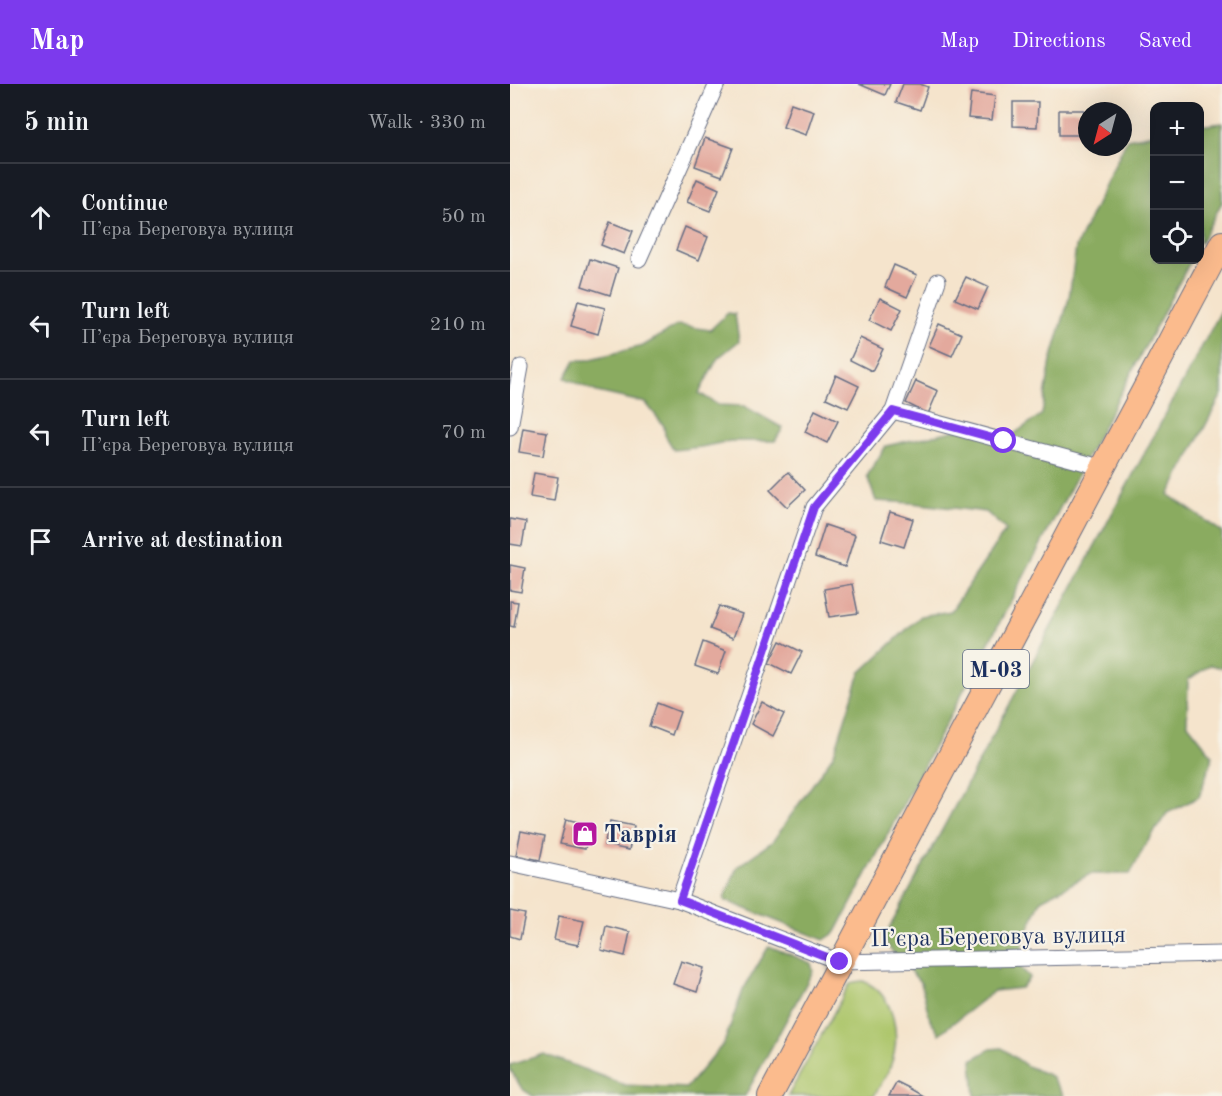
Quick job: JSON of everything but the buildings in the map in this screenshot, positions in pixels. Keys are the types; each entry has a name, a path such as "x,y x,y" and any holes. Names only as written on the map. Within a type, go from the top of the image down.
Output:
{"highway":[{"name":"М-03","path":"770,1096 1222,243"}],"street":[{"path":"639,259 717,84"},
{"path":"680,900 814,507 893,411 938,281"},
{"path":"510,427 521,367"},
{"path":"893,411 1104,468"},
{"name":"П’єра Береговуа вулиця","path":"510,863 680,900 840,962 1222,954"}],"green space":[{"path":"1222,123 1222,202 1204,236 1204,156 1204,125"},
{"path":"1150,135 1150,264 1189,264 836,932 824,940 724,900 737,867 773,841 834,754 860,673 921,616 951,611 1006,530 986,512 876,501 867,476 886,446 961,429 1004,441 1042,414 1051,361 1069,298 1076,247 1119,156 1132,156 1132,138"},
{"path":"1222,309 1222,394 1169,495 1222,532 1222,668 1210,665 1188,680 1187,723 1213,756 1199,797 1167,813 1144,847 1130,874 1090,874 1041,900 1023,942 1020,967 1030,977 1021,988 994,991 939,1034 930,1020 921,983 890,949 884,938"},
{"path":"728,313 735,314 739,341 718,358 699,393 718,405 744,406 783,428 775,441 730,441 674,450 665,435 664,426 646,403 597,392 565,378 575,360 587,360 643,346 678,325 710,330"},
{"path":"769,946 811,963 813,971 745,1096 533,1096 522,1089 510,1069 510,1065 544,1054 625,1085 686,1088 724,1043 743,990"},
{"path":"863,981 874,987 889,1006 895,1030 894,1055 874,1096 788,1096 849,985"},
{"path":"1002,1048 1027,1066 1051,1076 1064,1096 975,1096 972,1060 990,1049"}],"place":[{"name":"Таврiя","path":"585,834"}],"route":[{"path":"840,962 680,900 814,507 893,411 1004,441"}]}
